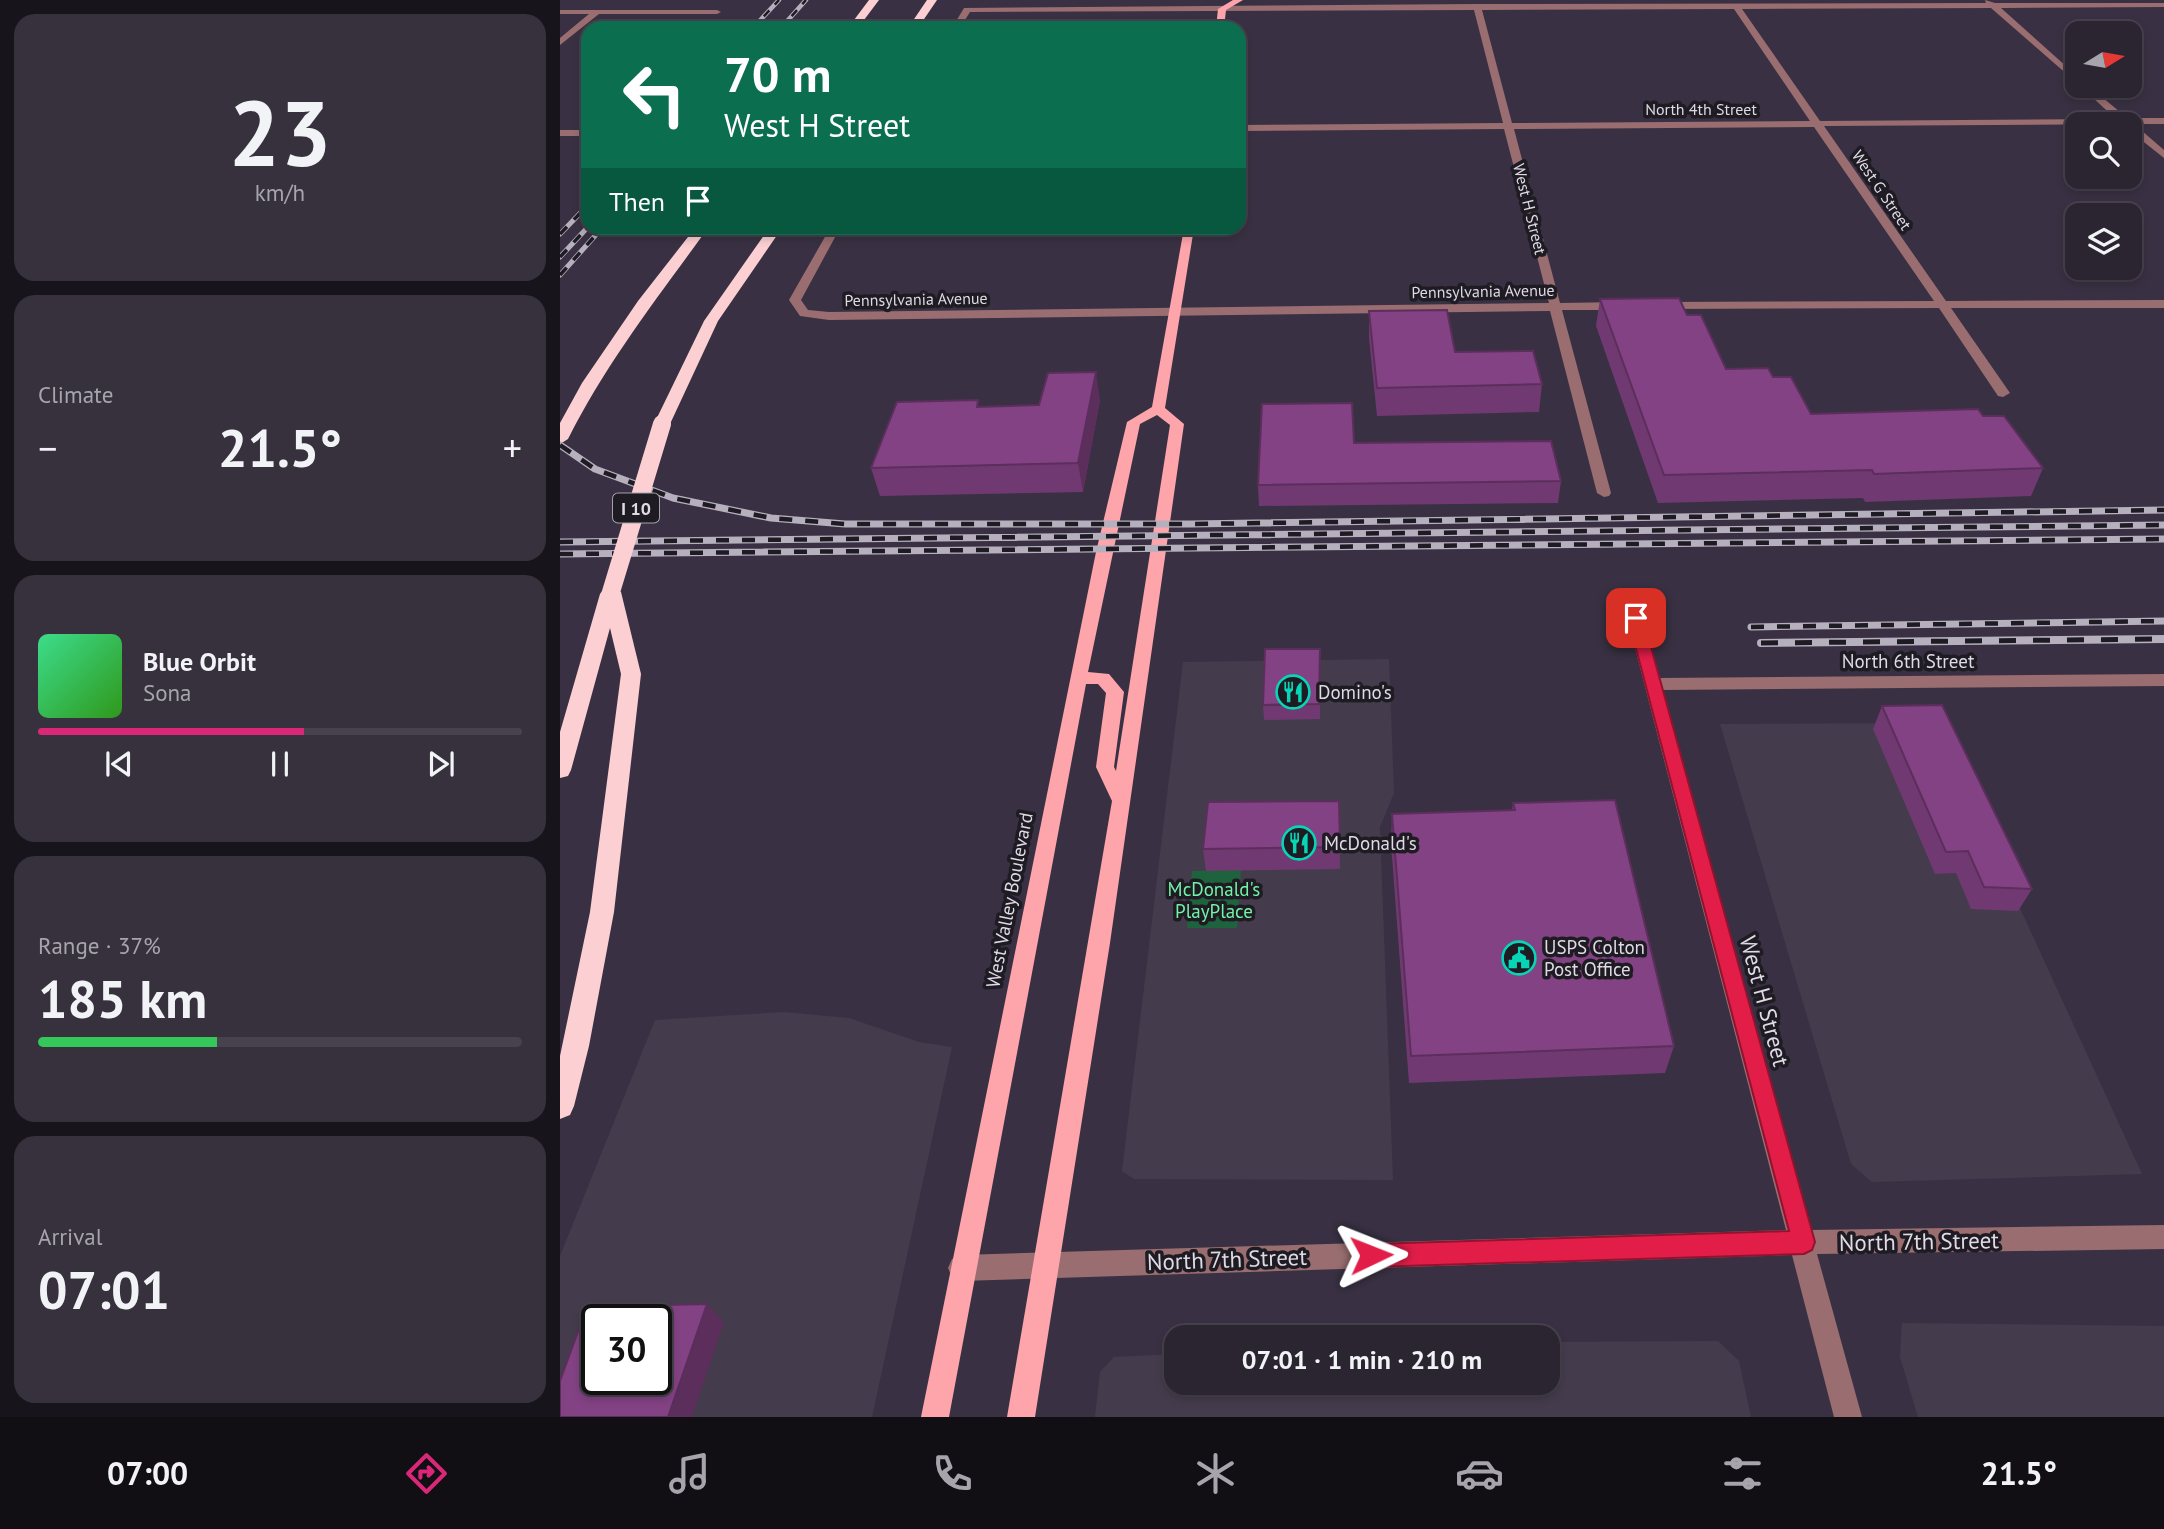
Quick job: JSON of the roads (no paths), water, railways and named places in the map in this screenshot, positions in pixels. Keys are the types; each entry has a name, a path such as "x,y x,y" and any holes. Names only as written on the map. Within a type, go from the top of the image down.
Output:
{"highway":[{"path":"858,21 874,0"},
{"path":"918,21 932,0"},
{"path":"560,439 576,406 630,319 696,235"},
{"name":"I 10","path":"560,770 662,424 711,321 770,235"},
{"path":"560,1106 576,1046 602,912 631,674 611,592"}],"main road":[{"path":"1215,0 1214,3 1222,9"},
{"path":"1222,9 1239,0"},
{"path":"1221,21 1222,9"},
{"path":"1021,1417 1121,801 1177,424 1158,409 1188,235"},
{"name":"West Valley Boulevard","path":"935,1417 961,1268 1108,525 1134,422 1158,409"},
{"path":"1079,678 1102,678 1115,692 1105,767 1121,801"}],"street":[{"path":"586,21 611,0"},
{"path":"960,21 967,10 1988,2 2164,5"},
{"path":"1988,2 2065,69"},
{"name":"West G Street","path":"1735,5 2003,393"},
{"name":"West H Street","path":"1477,6 1604,493"},
{"path":"560,12 717,12"},
{"path":"560,42 581,25"},
{"path":"2098,98 2114,112"},
{"name":"North 4th Street","path":"2142,123 2164,121"},
{"name":"North 4th Street","path":"1246,128 2065,124"},
{"path":"560,133 581,133"},
{"path":"2142,136 2164,155"},
{"name":"Pennsylvania Avenue","path":"831,235 794,300 804,313 829,316 1636,306"},
{"path":"1650,306 2164,304"},
{"name":"West H Street","path":"1630,598 1804,1242 1848,1417"},
{"name":"North 6th Street","path":"1653,684 2164,680"},
{"name":"North 7th Street","path":"961,1268 1804,1242 2164,1237"}],"railway":[{"path":"760,21 779,0"},
{"path":"787,21 806,0"},
{"path":"560,234 581,212"},
{"path":"560,257 581,234"},
{"path":"560,275 596,235"},
{"path":"560,445 595,469 673,498 771,518 845,524 1191,524 2164,510"},
{"path":"560,542 2164,525"},
{"path":"560,554 2164,539"},
{"path":"1751,627 2164,621"},
{"path":"1761,643 2164,639"}],"place":[{"name":"Domino's","path":"1293,692"},
{"name":"McDonald's","path":"1299,843"},
{"name":"USPS Colton Post Office","path":"1519,958"}],"park label":[{"name":"McDonald's PlayPlace","path":"1214,900"}]}
